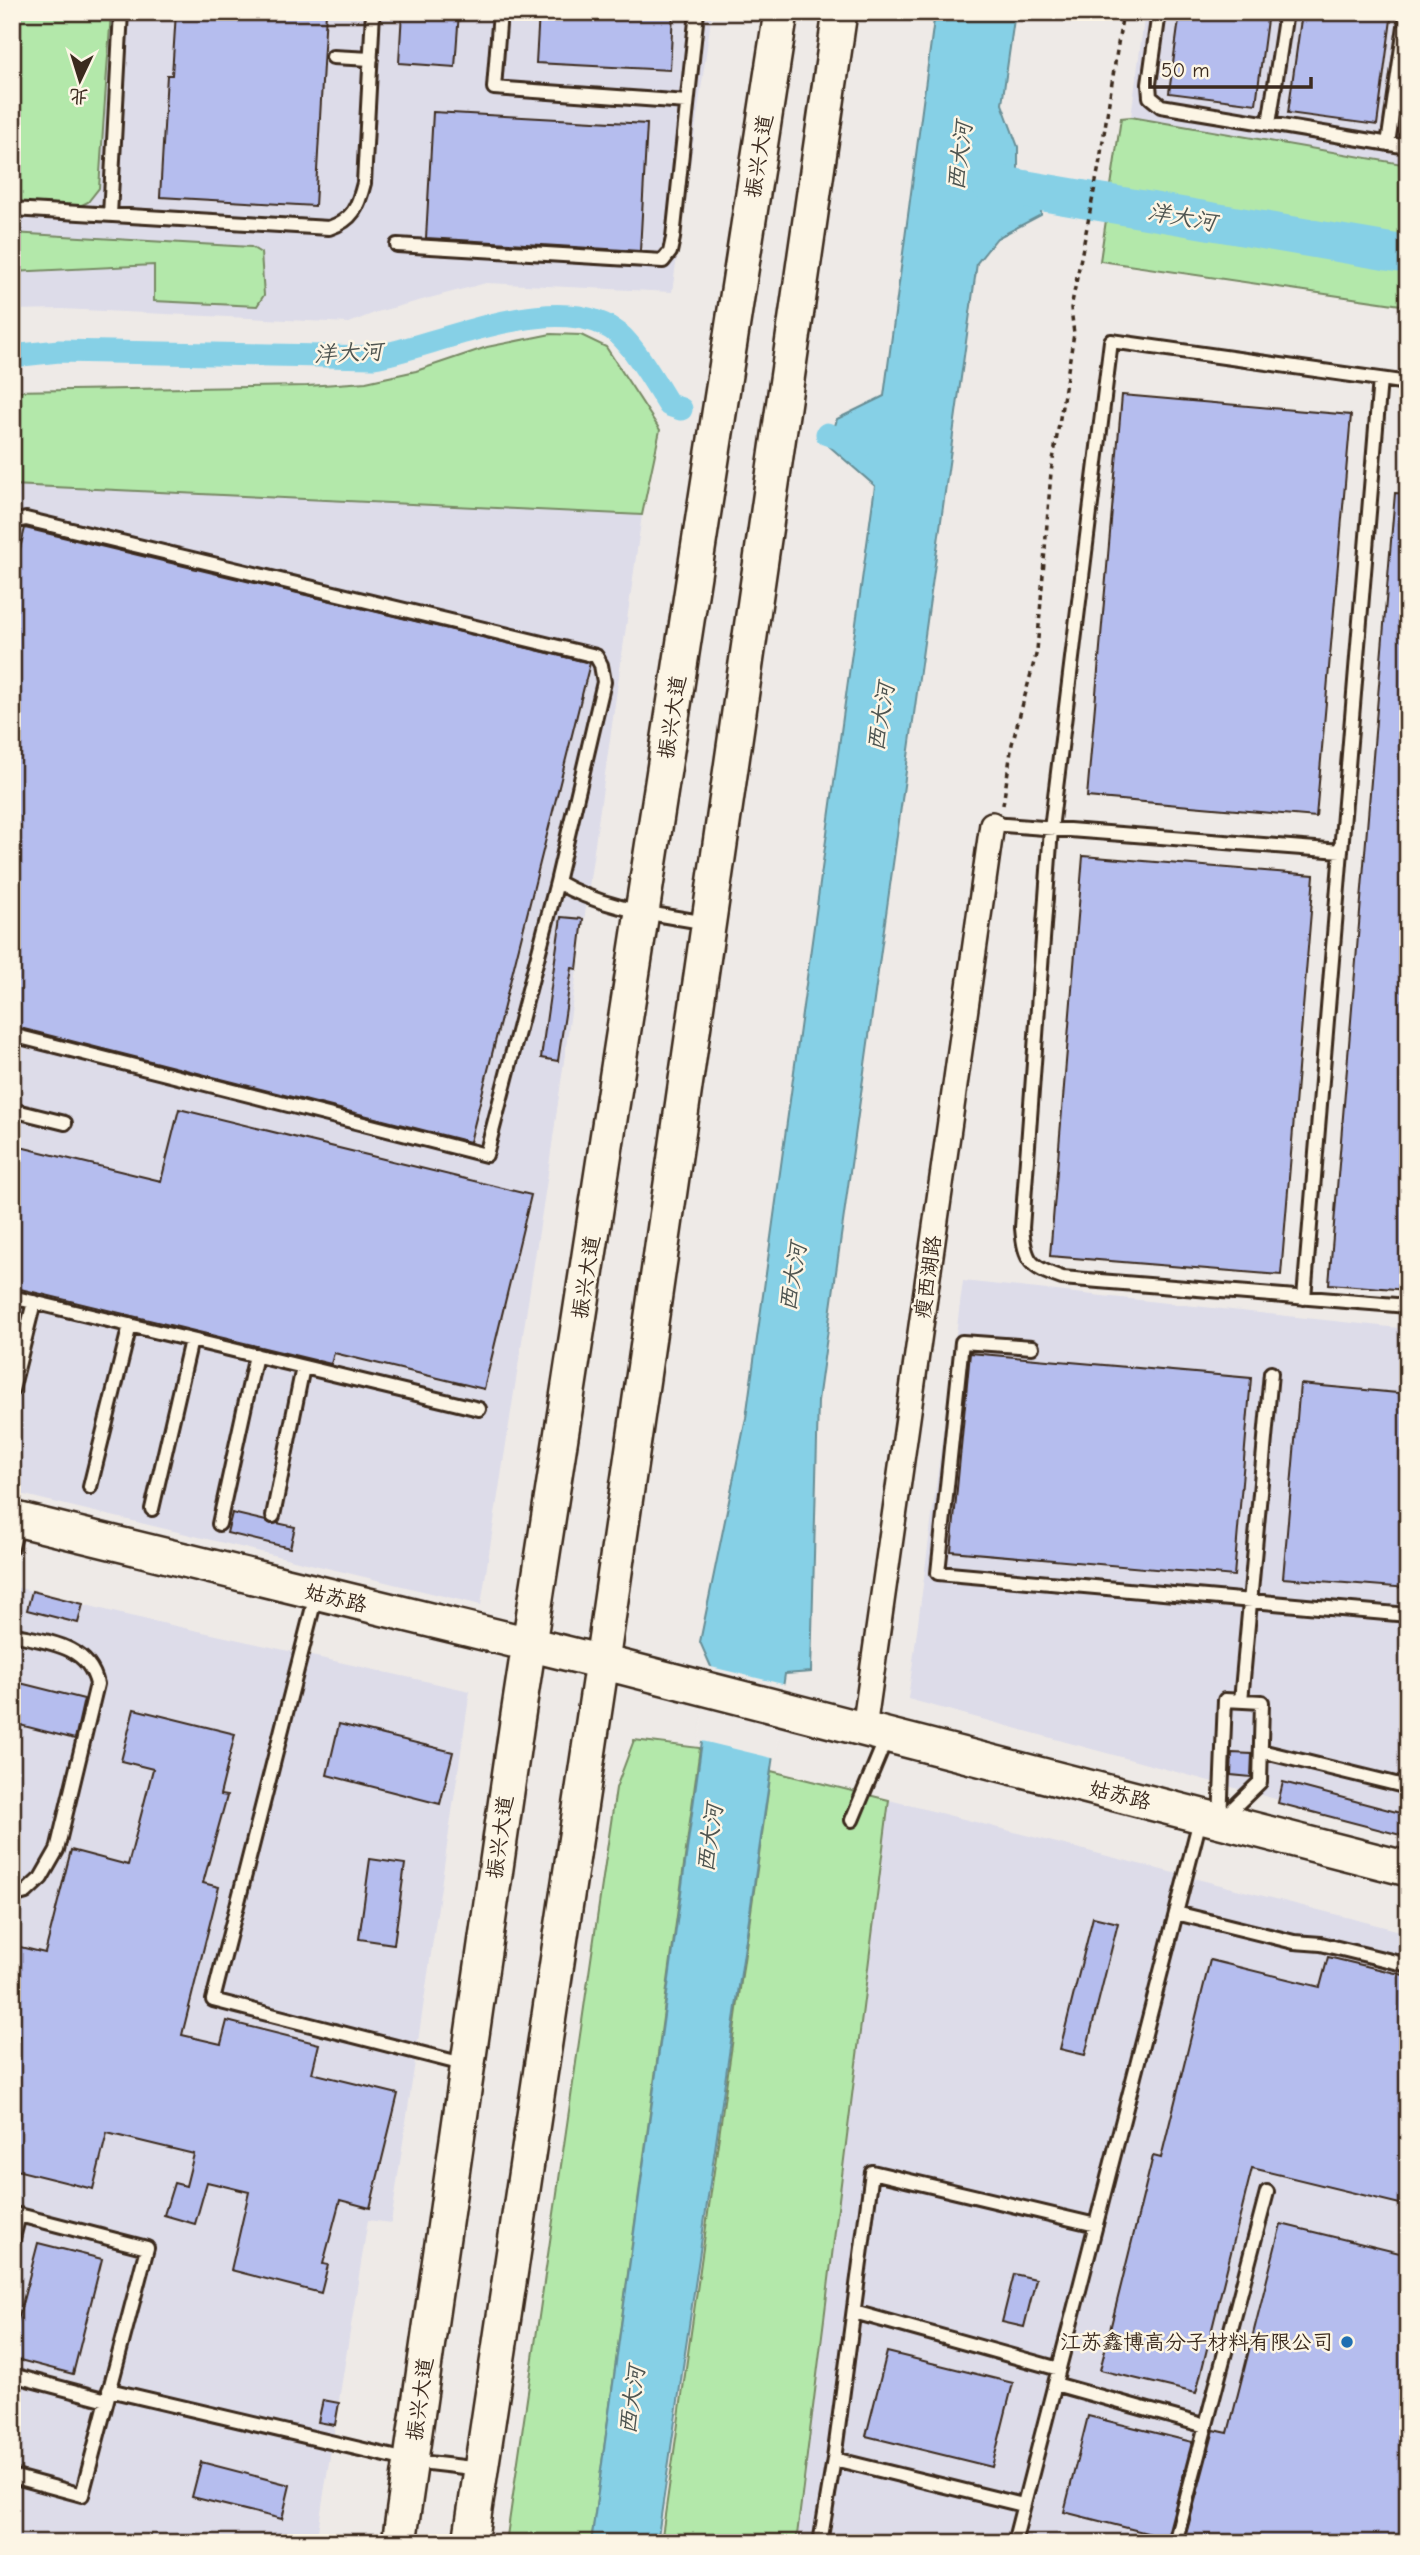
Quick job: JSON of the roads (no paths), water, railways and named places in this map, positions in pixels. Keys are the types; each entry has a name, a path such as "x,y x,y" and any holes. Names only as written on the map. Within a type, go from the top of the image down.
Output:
{"main road":[{"name":"振兴大道","path":"399,2543 529,1646 781,12"},
{"path":"470,2543 602,1662 840,12"},
{"name":"姑苏路","path":"15,1528 317,1593 602,1662 1408,1869"}],"street":[{"name":"瘦西湖路","path":"876,1732 992,824"}],"lane":[{"path":"110,215 121,12"},
{"path":"12,209 329,228 344,222 360,202 364,183 373,12"},
{"path":"500,12 494,88 687,102"},
{"path":"397,245 663,261 670,252 697,12"},
{"path":"1159,12 1149,84 1150,97 1161,106 1408,147"},
{"path":"1269,124 1286,12"},
{"path":"1388,144 1407,12"},
{"path":"333,57 371,59"},
{"path":"1408,383 1111,341 1051,829 1022,1228 1024,1254 1040,1270 1062,1278 1408,1306"},
{"path":"1304,1298 1380,379"},
{"path":"12,526 17,521 26,519 596,656 601,665 604,682 557,882 486,1155 12,1035"},
{"path":"992,824 1341,851"},
{"path":"557,882 604,904 709,923"},
{"path":"12,1110 65,1123"},
{"path":"12,1297 479,1409"},
{"path":"12,1390 34,1302"},
{"path":"90,1487 130,1325"},
{"path":"152,1509 191,1340"},
{"path":"1032,1347 962,1342 938,1573 1408,1615"},
{"path":"219,1524 256,1355"},
{"path":"273,1516 303,1367"},
{"path":"1241,1701 1271,1373"},
{"path":"317,1593 213,2000 468,2066"},
{"path":"12,1634 70,1648 83,1657 94,1670 97,1684 57,1850 41,1878 26,1892 12,1896"},
{"path":"1014,2543 1176,1913 1211,1818 1225,1700 1262,1702 1260,1782 1211,1818"},
{"path":"852,1820 876,1732"},
{"path":"1261,1751 1408,1787"},
{"path":"1176,1913 1294,1942 1321,1944 1408,1965"},
{"path":"820,2543 873,2172 1096,2225"},
{"path":"1175,2543 1267,2192"},
{"path":"12,2242 19,2214 147,2248 82,2495 12,2476"},
{"path":"854,2312 1059,2369"},
{"path":"12,2375 411,2461 481,2469"},
{"path":"1055,2384 1206,2426"},
{"path":"834,2459 1024,2505"}],"water":[{"name":"西大河","path":"935,12 1015,12 1002,104 1018,147 1018,176 1042,185 1041,215 997,238 977,263 818,1401 811,1672 785,1674 657,2543 591,2543 712,1669 700,1642 746,1418 875,486 829,446 837,419 884,396"}],"waterway":[{"name":"洋大河","path":"989,183 1408,255"},
{"name":"洋大河","path":"12,356 59,351 374,357 503,322 570,316 599,323 623,338 669,405 681,409"},
{"name":"洋大河","path":"827,434 861,446"}],"place":[{"name":"江苏鑫博高分子材料有限公司","path":"1347,2342"}]}
